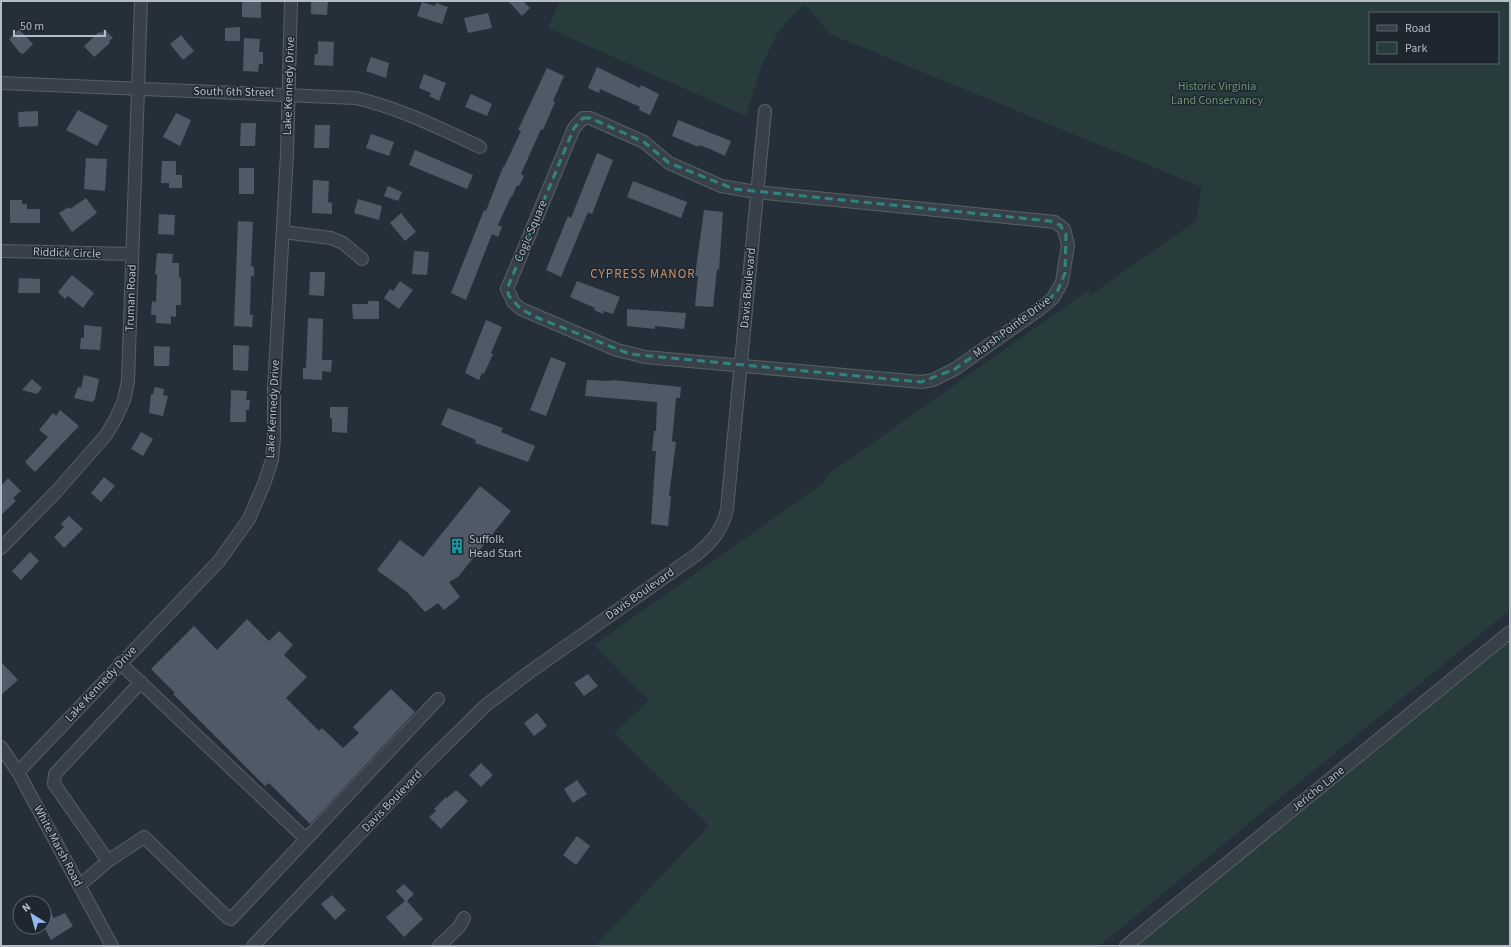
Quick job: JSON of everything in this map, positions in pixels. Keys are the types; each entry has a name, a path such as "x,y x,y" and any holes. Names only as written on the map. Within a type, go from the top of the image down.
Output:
{"street":[{"name":"Truman Road","path":"1,548 56,492 106,435 124,400 128,381 142,1"},
{"name":"Lake Kennedy Drive","path":"18,772 120,663 219,561 249,519 264,484 272,460 274,438 274,389 283,232 291,1"},
{"name":"South 6th Street","path":"1,84 138,90 288,94 356,98 373,102 422,120 480,147"},
{"name":"Davis Boulevard","path":"253,946 428,763 486,705 531,671 696,555 713,540 720,530 727,509 756,192 766,111"},
{"name":"Cogic Square","path":"741,366 645,357 617,350 521,309 514,303 507,289 574,128 583,118 590,118 644,142 669,163 721,186 756,192"},
{"name":"Marsh Pointe Drive","path":"741,366 910,382 933,380 955,369 1046,304 1058,290 1062,282 1068,246 1066,234 1060,225 1050,221 756,192"},
{"path":"283,232 331,238 343,243 362,259"},
{"name":"Riddick Circle","path":"1,250 132,254"},
{"name":"Jericho Lane","path":"1126,946 1510,632"},
{"path":"120,663 306,839"},
{"path":"108,861 54,784 55,774 141,682"},
{"path":"79,886 108,861 144,837 226,917 231,919 438,699"},
{"name":"White Marsh Road","path":"1,747 18,772 112,946"},
{"path":"439,946 460,927 464,918"}],"highlighted area":[{"path":"583,118 590,118 644,142 669,163 734,189 1050,221 1060,225 1066,234 1065,273 1058,290 1040,309 955,369 921,382 630,354 538,318 521,309 509,296 507,289 511,279 574,128"}],"green space":[{"name":"Historic Virginia Land Conservancy","path":"560,1 1510,1 1510,610 1099,946 595,946 709,826 614,733 649,701 594,645 825,482 826,476 1090,289 1089,296 1196,221 1202,187 830,34 805,4 779,30 762,65 746,116 548,28"},
{"path":"1510,634 1510,946 1133,946"}],"building":[{"path":"242,1 261,1 261,18 242,17"},
{"path":"311,1 328,1 327,15 311,14"},
{"path":"508,1 523,1 530,8 522,16"},
{"path":"422,2 435,6 436,3 448,7 442,24 417,16"},
{"path":"488,13 492,28 468,33 464,18"},
{"path":"240,27 240,41 225,41 225,28"},
{"path":"19,29 33,44 23,54 20,53 9,39"},
{"path":"105,30 113,38 109,41 110,43 94,57 84,46 99,32 101,33"},
{"path":"181,35 194,51 183,60 170,44"},
{"path":"244,38 260,39 259,52 263,52 263,64 259,64 258,72 243,71"},
{"path":"318,41 334,42 333,66 314,65 315,54 318,54"},
{"path":"371,57 389,63 386,78 366,71"},
{"path":"597,67 640,88 641,85 659,94 650,115 639,110 640,107 600,89 599,93 588,88"},
{"path":"547,68 564,76 553,101 555,102 521,174 524,176 519,186 517,185 512,197 511,196 498,225 502,227 498,237 492,234 466,300 451,293 484,210 486,211 503,167 521,131 518,130"},
{"path":"424,74 446,83 439,101 429,96 431,93 419,88"},
{"path":"471,94 492,104 487,116 465,107"},
{"path":"78,110 108,126 97,146 66,130"},
{"path":"38,111 38,126 19,127 18,112"},
{"path":"176,113 191,120 180,146 163,137"},
{"path":"678,120 731,141 725,156 710,149 699,145 699,147 672,136"},
{"path":"241,123 256,123 255,146 240,146"},
{"path":"315,125 330,125 329,148 314,148"},
{"path":"371,134 394,142 389,156 366,148"},
{"path":"415,150 473,175 467,189 409,165"},
{"path":"597,153 613,160 592,214 588,212 561,277 546,270 568,216 571,218"},
{"path":"86,158 107,159 105,191 84,189"},
{"path":"162,161 176,161 176,175 182,175 182,188 169,188 169,183 161,183"},
{"path":"239,168 254,168 254,194 239,194"},
{"path":"313,180 329,181 328,202 332,203 332,214 312,213"},
{"path":"633,181 687,202 681,218 627,197"},
{"path":"388,186 402,192 398,201 384,196"},
{"path":"86,198 97,213 72,232 59,213 69,207 70,209"},
{"path":"358,199 382,206 379,220 354,213"},
{"path":"10,200 22,200 22,204 27,204 27,209 40,209 40,223 10,223"},
{"path":"704,210 723,212 719,270 717,269 713,307 695,306 698,276 695,276"},
{"path":"401,213 416,232 405,241 390,223"},
{"path":"159,214 175,215 174,235 158,234"},
{"path":"238,221 253,222 251,266 254,267 254,276 251,276 250,315 253,315 252,327 234,326"},
{"path":"414,251 429,252 427,275 412,274"},
{"path":"157,253 173,254 172,263 179,263 179,277 181,278 181,305 176,305 176,317 171,316 171,324 156,323 156,315 151,315 152,301 156,302 157,274 155,274"},
{"path":"310,272 325,272 324,296 309,295"},
{"path":"72,275 94,293 83,308 68,296 65,299 58,292"},
{"path":"19,278 40,279 40,293 18,293"},
{"path":"400,281 413,290 399,309 384,298 390,289 393,291"},
{"path":"577,281 620,297 613,314 604,311 603,314 594,310 595,308 570,297"},
{"path":"368,301 379,301 379,319 353,319 352,304 368,304"},
{"path":"627,309 686,313 684,329 655,326 655,329 627,326"},
{"path":"308,318 323,319 322,360 332,360 331,372 322,371 322,380 303,379 303,368 306,368"},
{"path":"486,320 502,327 491,353 493,354 484,374 482,373 479,380 465,373"},
{"path":"84,325 102,327 100,350 80,349 81,338 84,338"},
{"path":"233,345 249,346 248,371 233,370"},
{"path":"154,346 170,347 169,366 154,366"},
{"path":"551,357 566,363 546,416 530,410"},
{"path":"84,375 99,379 95,399 92,402 74,398 78,387 81,388"},
{"path":"32,379 42,388 37,394 22,390"},
{"path":"587,380 612,380 681,387 680,398 676,398 672,441 676,442 669,496 671,496 668,526 651,524 656,451 652,451 654,431 656,431 657,402 585,396"},
{"path":"155,387 164,389 163,395 168,396 163,416 149,413 151,394 153,394"},
{"path":"231,390 247,391 246,400 250,400 249,410 246,410 246,422 230,422"},
{"path":"330,407 348,407 347,433 332,432"},
{"path":"448,408 503,428 501,432 535,446 528,462 475,443 476,440 441,425"},
{"path":"60,410 79,426 35,472 25,462 48,437 39,430 53,413 56,416"},
{"path":"141,432 153,439 143,456 131,449"},
{"path":"104,477 115,486 101,502 91,493"},
{"path":"8,478 21,491 13,498 16,501 1,515 1,486"},
{"name":"Suffolk Head Start","path":"480,486 511,511 458,577 449,582 460,597 444,610 438,603 425,612 407,592 377,570 400,540 423,557"},
{"path":"69,516 83,529 64,548 54,537 64,527 61,524"},
{"path":"30,552 39,561 21,580 12,571"},
{"path":"247,619 269,641 279,631 293,645 284,655 307,677 286,698 319,731 322,728 343,748 359,733 353,727 391,689 415,712 310,824 269,783 265,786 173,694 175,693 151,669 194,626 217,650"},
{"path":"1,662 18,680 1,695"},
{"path":"588,674 598,686 584,696 574,683"},
{"path":"537,713 547,726 534,736 524,723"},
{"path":"481,763 493,775 481,787 469,775"},
{"path":"577,780 587,794 573,803 564,789"},
{"path":"456,790 468,801 441,829 429,817 436,811 434,809 446,797 447,798"},
{"path":"577,836 590,846 576,865 563,855"},
{"path":"404,884 414,894 407,901 423,919 404,937 386,917 405,901 396,891"},
{"path":"332,895 346,910 335,920 321,904"},
{"path":"65,913 73,926 51,940 48,935 52,935 52,915 54,918"}],"place":[{"name":"Suffolk Head Start","path":"457,546"}],"district":[{"name":"CYPRESS MANOR","path":"643,274"}]}
